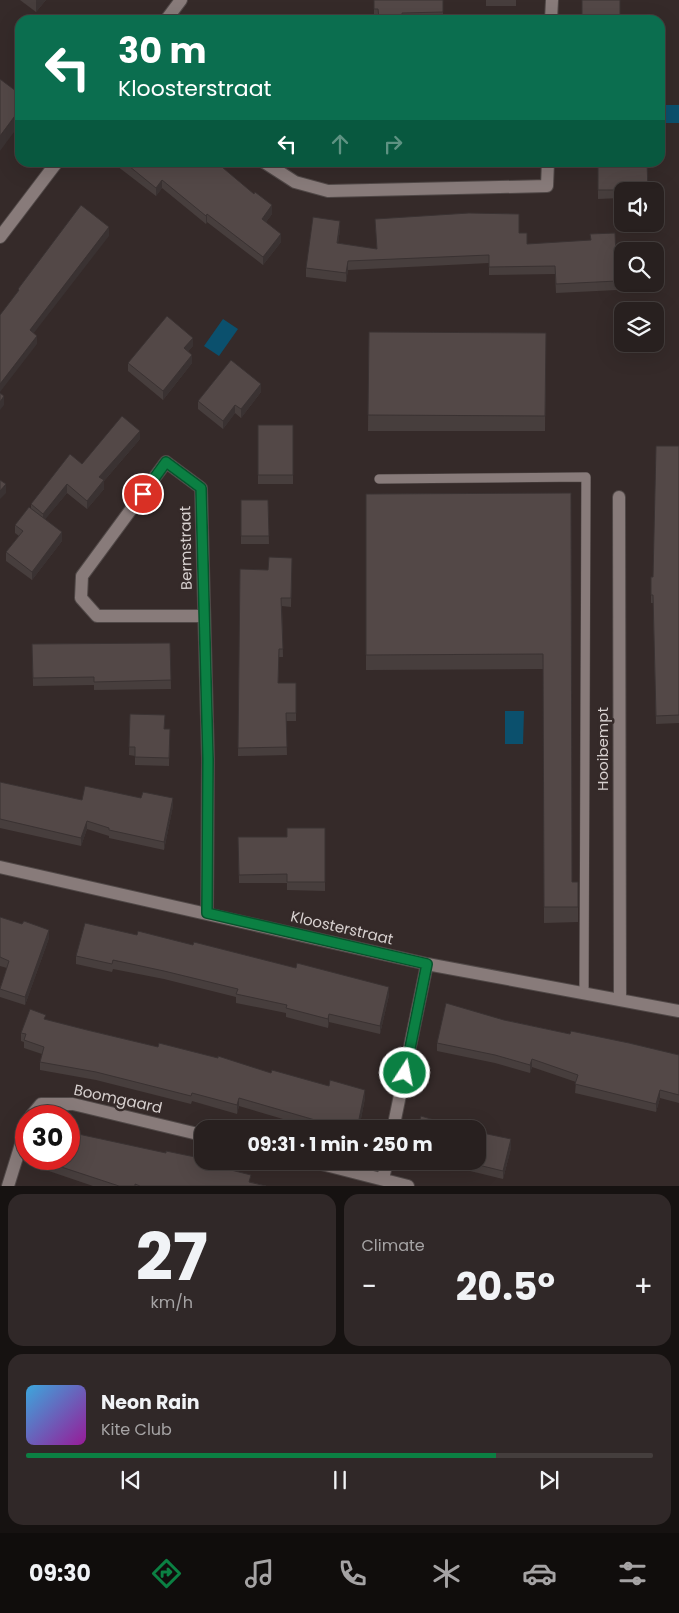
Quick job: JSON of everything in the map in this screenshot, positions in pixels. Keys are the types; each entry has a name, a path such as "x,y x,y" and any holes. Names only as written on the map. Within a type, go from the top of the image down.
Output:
{"street":[{"path":"170,15 181,0"},
{"path":"552,0 552,15"},
{"path":"0,237 53,167"},
{"path":"272,167 295,182 328,191 547,186 548,167"},
{"name":"Bermstraat","path":"204,616 97,616 81,598 82,576 166,462 201,488 208,759 207,913"},
{"name":"Hooibempt","path":"619,497 620,1000"},
{"name":"Kloosterstraat","path":"0,867 427,964 679,1011"},
{"path":"396,1120 427,964"},
{"name":"Boomgaard","path":"40,1105 77,1105"},
{"name":"Boomgaard","path":"80,1106 194,1133"},
{"path":"8,1186 15,1163"},
{"path":"346,1170 408,1186"},
{"path":"383,1179 385,1170"}],"lane":[{"path":"379,480 586,477 584,992"}],"water":[{"path":"665,105 679,105 679,123 665,123"},
{"path":"223,319 238,329 219,356 204,346"},
{"path":"505,711 524,711 523,744 505,744"}],"building":[{"path":"374,0 443,0 443,12 379,15 378,9 374,9"},
{"path":"582,0 620,0 620,15 582,15"},
{"path":"0,79 15,90 15,116 0,136"},
{"path":"130,167 222,167 254,194 255,192 272,205 262,219 281,234 263,257 207,214 206,216 162,180 156,188"},
{"path":"598,167 647,167 648,182 614,182 614,190 598,190"},
{"path":"81,205 109,227 30,330 37,336 0,384 0,315"},
{"path":"469,213 519,214 519,233 527,233 527,244 591,240 590,234 615,233 614,281 556,284 555,266 489,267 489,255 348,261 346,273 306,268 313,217 340,221 337,243 377,249 375,219"},
{"path":"167,316 193,338 184,348 192,355 163,391 128,363"},
{"path":"369,332 546,333 545,416 368,415"},
{"path":"231,360 261,384 241,409 235,405 223,421 198,401"},
{"path":"0,393 4,396 0,402"},
{"path":"122,416 140,431 99,477 104,480 87,501 67,484 43,514 31,504 70,454 82,464"},
{"path":"258,425 293,425 293,475 258,475"},
{"path":"656,446 679,446 679,715 656,716 651,577 653,577"},
{"path":"0,480 6,484 0,491"},
{"path":"571,493 572,882 578,882 578,907 544,907 543,654 366,655 366,494"},
{"path":"241,500 268,500 269,536 241,536"},
{"path":"29,507 62,532 32,572 6,552 23,531 15,525"},
{"path":"269,557 292,558 291,598 281,598 283,649 279,649 278,683 296,683 296,713 286,713 287,747 238,748 240,569 268,570"},
{"path":"170,643 171,680 94,682 94,677 33,678 32,644"},
{"path":"130,714 165,715 164,729 170,729 169,758 135,757 135,747 129,747"},
{"path":"0,782 82,800 85,786 141,798 143,792 173,798 164,842 109,830 109,828 87,821 81,838 0,819"},
{"path":"287,828 325,828 325,882 287,882 287,874 239,875 238,837 287,837"},
{"path":"0,917 22,924 24,921 49,930 25,997 0,989 9,961 0,957"},
{"path":"85,923 137,935 138,931 193,945 194,942 296,968 297,963 389,987 380,1026 329,1014 328,1019 286,1008 287,1005 236,994 238,989 164,971 113,960 112,964 76,956"},
{"path":"446,1003 504,1020 570,1034 571,1031 679,1055 679,1095 660,1090 656,1104 575,1084 578,1075 532,1059 530,1065 495,1055 437,1043"},
{"path":"30,1009 46,1015 44,1019 158,1047 159,1043 218,1058 218,1056 271,1073 272,1070 329,1086 330,1080 365,1090 359,1120 315,1120 239,1098 237,1105 192,1093 191,1096 96,1072 40,1062 44,1047 24,1040 26,1034 21,1033"},
{"path":"421,1116 434,1120 420,1120"},
{"path":"80,1134 166,1153 166,1151 194,1157 194,1170 231,1170 251,1175 249,1182 266,1186 140,1186 135,1184 135,1186 119,1186 70,1170 80,1170"},
{"path":"486,1134 511,1139 503,1171 486,1167"}],"route":[{"path":"143,494 166,462 201,488 208,759 207,913 427,964 405,1073"}]}
